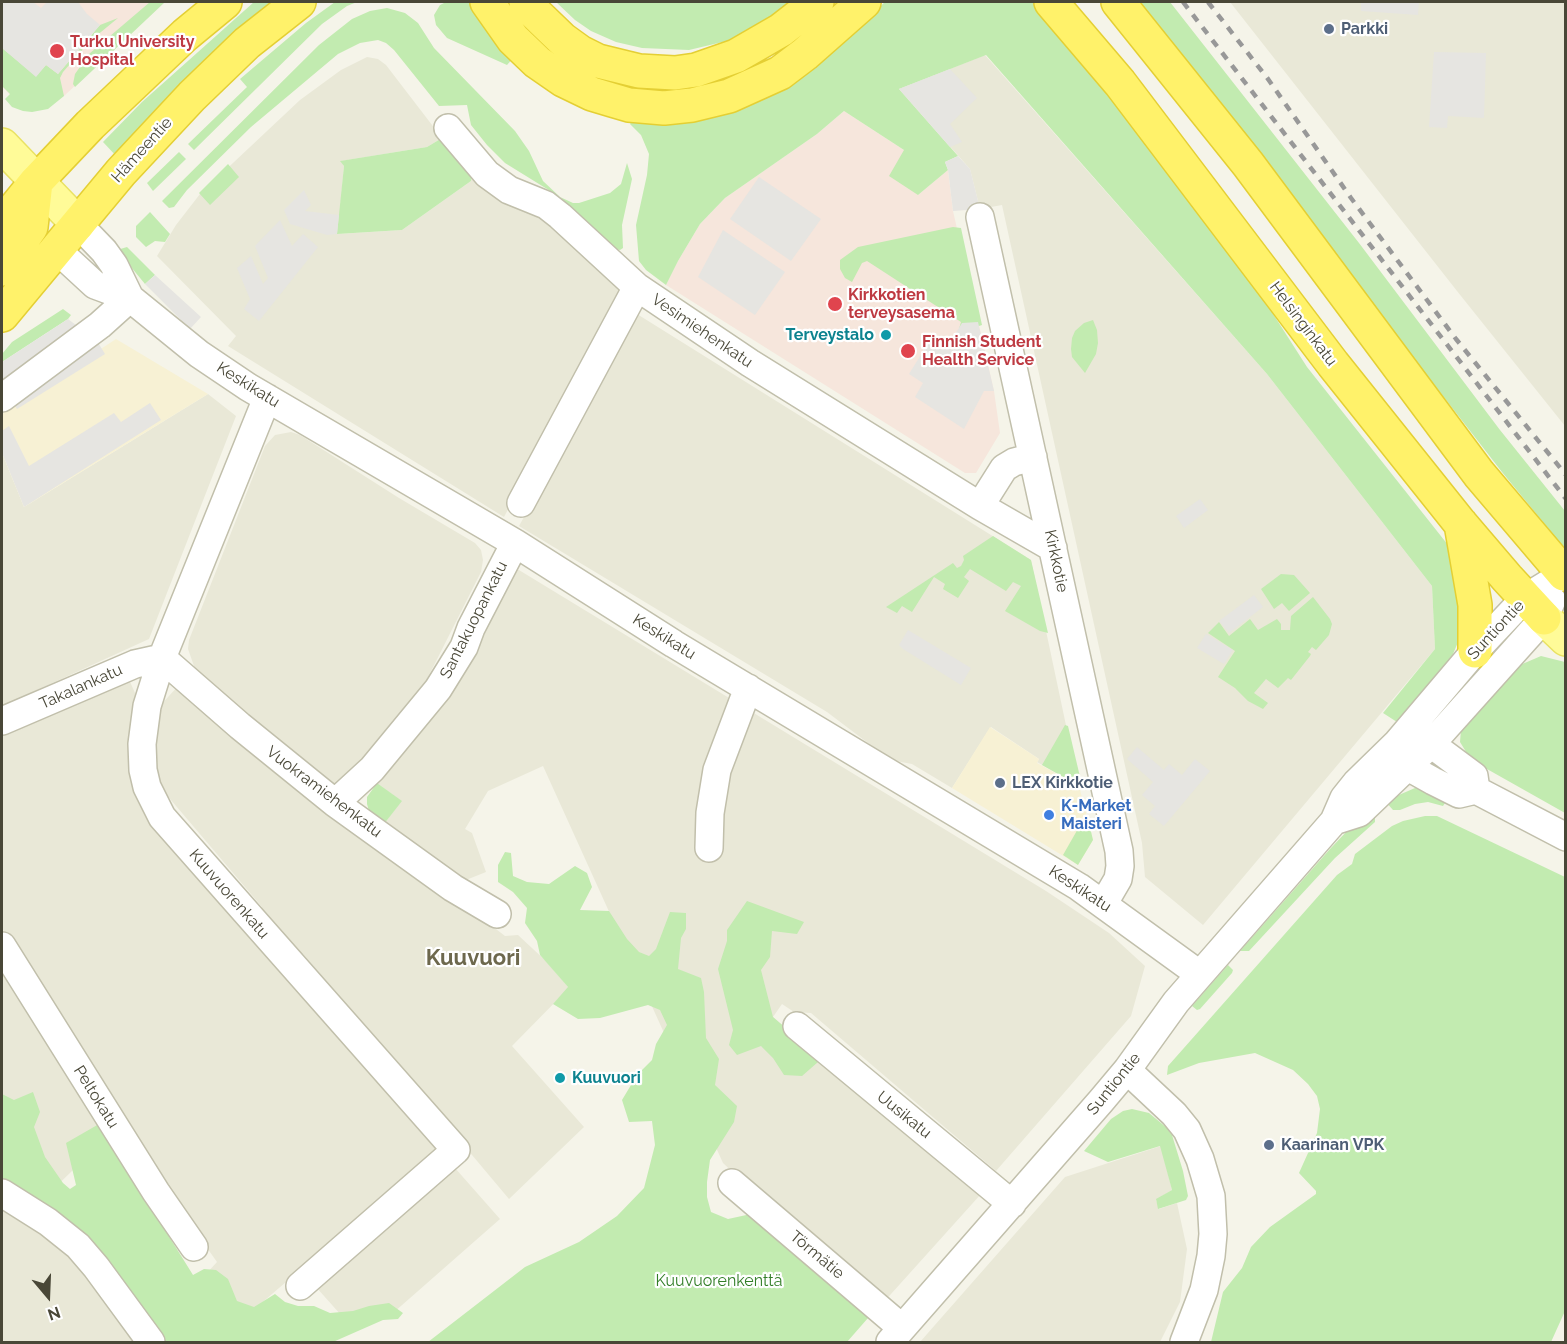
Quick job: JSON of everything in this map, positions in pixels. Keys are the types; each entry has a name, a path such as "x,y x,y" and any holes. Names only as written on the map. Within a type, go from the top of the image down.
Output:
{"highway":[{"path":"2,269 11,215 36,182 99,116 185,35 225,2"},
{"name":"Hämeentie","path":"2,315 121,172 192,96 247,43 299,2"},
{"path":"526,2 548,26 580,52 598,61 639,71 675,73 696,70 736,56 781,30 817,2"},
{"path":"489,5 513,39 537,62 563,80 592,94 629,105 664,108 708,102 747,90 771,78 806,54 864,2"},
{"name":"Helsinginkatu","path":"1051,2 1120,83 1333,364 1460,523 1545,618"},
{"path":"1118,2 1248,164 1479,474 1565,575"},
{"path":"1460,523 1475,605 1475,651"}],"main road":[{"path":"2,145 78,224"},
{"path":"11,215 57,250"}],"street":[{"name":"Vesimiehenkatu","path":"448,128 487,174 509,190 546,205 637,287 750,363 980,506 1053,548"},
{"name":"Kirkkotie","path":"980,217 1119,851 1118,879 1104,903"},
{"name":"Keskikatu","path":"78,224 104,250 130,298"},
{"name":"Keskikatu","path":"57,250 96,285 130,298 199,354 267,398 515,543 748,688 1104,903 1199,974"},
{"path":"521,503 637,287"},
{"path":"2,398 100,325 130,298"},
{"name":"Kuuvuorenkatu","path":"267,398 162,658 147,706 142,744 143,770 147,787 159,811 281,953 456,1150 300,1286"},
{"path":"980,506 1004,468 1014,462 1033,458"},
{"name":"Santakuopankatu","path":"335,803 372,769 438,689 464,648 471,628 515,543"},
{"name":"Suntiontie","path":"1403,755 1431,744 1545,618 1565,575"},
{"name":"Suntiontie","path":"896,1335 1127,1070 1199,974 1334,821 1359,813 1403,755 1475,651 1545,618"},
{"name":"Takalankatu","path":"2,721 128,666 162,658"},
{"name":"Vuokramiehenkatu","path":"162,658 254,738 335,803 453,888 496,914"},
{"path":"709,848 710,813 717,770 748,688"},
{"path":"1431,744 1474,776 1476,790"},
{"path":"1403,755 1459,794 1476,790 1566,837"},
{"name":"Peltokatu","path":"2,946 156,1192 194,1247"},
{"name":"Uusikatu","path":"797,1026 1012,1204"},
{"path":"1127,1070 1174,1114 1186,1130 1200,1159 1211,1196 1213,1234 1211,1257 1204,1290 1184,1342"},
{"name":"Törmätie","path":"732,1183 896,1335"},
{"path":"2,1193 48,1222 78,1246 151,1342"}],"shaded area":[{"name":"Turku University Hospital","path":"2,2 165,2 64,96 10,95 2,86"},
{"path":"2,2 33,2 41,8 47,2 78,2 100,25 58,74 46,65 36,77 2,48"},
{"path":"1230,2 1565,2 1565,426 1457,291"},
{"path":"1361,2 1419,2 1418,15 1361,11"},
{"path":"1434,52 1486,53 1484,118 1448,116 1447,128 1429,127"},
{"path":"985,55 1267,374 1432,586 1435,649 1203,925 1145,877 1142,843 1002,205 980,209 970,169 899,89"},
{"path":"367,57 378,59 386,65 442,138 427,147 341,161 344,166 338,234 402,230 471,181 472,174 535,212 608,277 622,294 504,517 228,346 236,336 157,256 176,225 200,194 300,100 341,70"},
{"path":"950,69 977,98 950,124 962,142 950,147 899,89"},
{"name":"Kirkkotien terveysasema","path":"844,111 904,150 918,195 948,170 953,211 994,391 1000,433 976,473 965,473 666,285 700,224 725,198 817,134"},
{"path":"958,156 970,169 980,209 953,211 945,162"},
{"path":"759,177 821,219 791,261 730,219"},
{"path":"304,190 311,205 305,211 339,215 337,234 327,235 290,224 284,210"},
{"path":"280,220 292,246 303,234 318,247 259,321 244,309 250,299 237,268 251,256 263,284 268,278 255,246"},
{"path":"723,230 785,272 755,315 698,277"},
{"path":"155,275 201,317 190,329 145,284"},
{"path":"637,314 1031,560 1078,782 1074,783 1037,762 1039,759 991,727 952,788 912,764 896,761 827,712 519,526"},
{"path":"68,319 97,341 105,354 17,409 2,386 2,362"},
{"path":"978,322 994,391 984,391 964,429 915,397 923,383 909,374 932,337 935,336 949,344 962,323"},
{"path":"116,339 208,394 24,507 2,453 2,414"},
{"path":"208,394 236,416 149,639 2,706 2,453 24,507"},
{"path":"150,403 161,420 24,507 2,453 2,431 9,426 29,466 114,413 121,422"},
{"path":"291,432 300,435 475,543 481,550 483,560 481,572 422,689 353,772 336,784 330,784 203,679 194,666 188,649 189,640 265,446 275,435"},
{"path":"1200,499 1208,510 1184,528 1176,516"},
{"path":"514,567 1046,891 1109,933 1145,966 1131,1016 996,1171 811,1013 794,1012 782,1004 773,1017 981,1194 882,1304 771,1209 723,1163 543,766 488,791 465,829 472,833 486,872 461,882 384,824 401,801 377,783 419,734"},
{"path":"1254,595 1263,607 1229,633 1219,621"},
{"path":"908,630 971,668 961,685 899,645"},
{"path":"1206,634 1233,650 1224,664 1197,648"},
{"path":"127,675 139,702 132,779 440,1150 244,1318 205,1275 217,1262 138,1150 2,928 2,733"},
{"path":"179,685 505,936 518,935 547,962 569,988 512,1046 584,1127 509,1199 303,954 301,955 257,912 262,907 165,793 157,774 154,752 159,721 158,708"},
{"path":"990,727 1039,759 1037,763 1074,783 1078,782 1093,840 1078,865 952,788"},
{"path":"1137,747 1164,770 1169,764 1182,775 1195,759 1210,771 1164,826 1149,814 1155,806 1142,795 1153,782 1127,759"},
{"path":"2,961 107,1137 38,1204 2,1181"},
{"path":"1161,1146 1172,1190 1156,1200 1159,1209 1177,1203 1187,1249 1180,1302 1160,1342 920,1342 1065,1177"},
{"path":"455,1168 500,1219 393,1313 349,1324 316,1287"},
{"path":"2,1203 77,1257 140,1342 2,1342"}],"green space":[{"path":"150,2 165,2 75,87 73,84 75,74 89,54"},
{"path":"254,2 279,2 118,158 103,142 142,102"},
{"path":"335,2 357,2 347,6 322,24 194,150 188,144 247,87 240,79 306,23"},
{"path":"446,2 474,2 515,56 507,65 447,38 436,25 434,15 440,5"},
{"path":"556,2 797,2 771,20 731,40 689,50 642,48 616,42 591,31"},
{"path":"885,2 1033,2 1145,140 1261,295 1307,367 1452,550 1466,623 1448,666 1397,722 1383,713 1435,649 1432,586 1267,374 986,55 899,89 958,156 945,162 948,170 918,195 889,176 904,150 844,111 817,134 725,198 700,224 666,285 646,270 639,261 636,225 647,175 649,154 641,135 630,124 635,116 839,44"},
{"path":"1137,2 1170,2 1359,243 1500,430 1565,511 1565,549 1502,472"},
{"path":"387,8 405,13 418,23 434,48 515,131 529,151 543,181 560,197 505,163 471,125 467,105 439,106 394,50 378,40 360,43 338,54 251,127 187,190 174,207 169,208 162,201 319,45 352,19 370,11"},
{"path":"118,18 90,41 63,72 60,78 64,96 48,109 23,111 12,107 5,99 10,94 2,86 2,48 36,76 46,65 58,74 100,25"},
{"path":"442,138 472,174 471,181 402,230 337,234 344,166 340,161 427,147"},
{"path":"179,152 186,159 153,191 147,183"},
{"path":"627,163 632,179 622,225 623,248 615,249 560,197 573,203 579,203 610,193 621,184"},
{"path":"228,164 239,177 210,205 199,193"},
{"path":"150,212 170,234 165,242 155,241 146,247 136,237 136,226"},
{"path":"953,227 961,228 982,325 970,329 959,329 961,322 867,261 862,263 852,282 845,278 840,269 840,260 858,247"},
{"path":"127,247 155,275 145,284 117,250"},
{"path":"63,309 71,315 68,319 2,362 2,354 12,342"},
{"path":"1093,320 1098,343 1096,354 1085,373 1072,357 1072,338 1075,331 1084,323"},
{"path":"993,536 1031,560 1048,633 1040,631 1005,611 1021,586 1013,582 1006,591 970,569 964,577 969,581 958,598 943,589 945,584 934,577 912,612 902,606 897,613 886,607 953,563 957,568 961,566 963,556"},
{"path":"1281,574 1294,575 1310,593 1289,611 1282,603 1274,609 1261,589"},
{"path":"1313,597 1330,619 1332,624 1329,635 1316,650 1312,647 1308,652 1310,656 1291,680 1288,678 1278,688 1266,679 1254,693 1268,703 1263,709 1248,701 1235,688 1218,677 1235,651 1208,633 1219,622 1229,636 1250,619 1258,630 1277,619 1281,624 1281,630 1290,630 1291,616"},
{"path":"1541,656 1565,662 1565,813 1471,760 1460,742 1461,730 1520,665"},
{"path":"1065,725 1068,726 1081,781 1074,783 1042,765"},
{"path":"377,783 402,801 384,824 369,811 367,804 367,797"},
{"path":"1415,788 1429,789 1449,797 1443,806 1428,802 1400,810 1393,810 1385,801"},
{"path":"1375,811 1375,822 1335,858 1249,951 1240,951 1348,830"},
{"path":"1425,816 1437,816 1565,877 1565,1311 1551,1342 1211,1342 1223,1292 1242,1268 1251,1247 1270,1227 1316,1194 1316,1191 1299,1173 1317,1133 1320,1109 1317,1096 1293,1070 1255,1053 1199,1063 1167,1075 1168,1066 1337,875 1352,864 1355,854 1392,826"},
{"path":"1088,819 1093,840 1078,865 1063,855 1083,820"},
{"name":"Kuuvuorenkenttä","path":"505,852 511,853 513,876 527,882 549,884 575,866 587,873 592,887 580,910 609,911 627,939 639,952 649,956 656,949 670,912 686,913 686,929 681,938 678,969 701,978 704,992 706,1038 719,1059 715,1085 737,1106 734,1122 710,1160 707,1197 711,1212 728,1219 751,1214 868,1318 847,1342 428,1342 525,1267 579,1242 617,1216 644,1188 655,1145 652,1121 629,1122 622,1100 637,1075 652,1060 656,1044 667,1025 660,1010 648,1005 600,1018 578,1019 553,1004 568,987 540,955 537,941 525,923 527,908 513,892 498,882 498,865"},
{"path":"747,901 804,922 797,934 772,931 770,957 761,970 773,1017 816,1054 818,1062 802,1076 784,1075 773,1058 761,1046 737,1055 729,1045 733,1030 718,969 727,941 727,930"},
{"path":"1228,965 1233,970 1232,973 1197,1010 1192,1006"},
{"path":"33,1092 40,1112 34,1127 45,1157 63,1183 70,1189 76,1185 66,1143 99,1124 193,1275 204,1269 216,1270 228,1279 237,1301 254,1307 275,1294 285,1302 298,1306 314,1306 330,1313 353,1311 389,1303 403,1313 398,1319 383,1320 333,1342 163,1342 2,1181 2,1094 14,1100"},
{"path":"1132,1109 1149,1113 1172,1135 1183,1171 1188,1196 1186,1200 1158,1209 1156,1199 1172,1190 1160,1146 1108,1162 1084,1151 1111,1119 1123,1111"}],"railway":[{"path":"1183,2 1566,499"},
{"path":"1208,2 1268,79 1351,198 1456,339 1566,475"}],"place":[{"name":"Parkki","path":"1329,29"},
{"name":"Turku University Hospital","path":"57,51"},
{"name":"Kirkkotien terveysasema","path":"835,304"},
{"name":"Terveystalo","path":"886,335"},
{"name":"Finnish Student Health Service","path":"908,351"},
{"name":"LEX Kirkkotie","path":"1000,783"},
{"name":"K-Market Maisteri","path":"1049,815"},
{"name":"Kuuvuori","path":"560,1078"},
{"name":"Kaarinan VPK","path":"1269,1145"}],"district":[{"name":"Kuuvuori","path":"473,958"}]}
